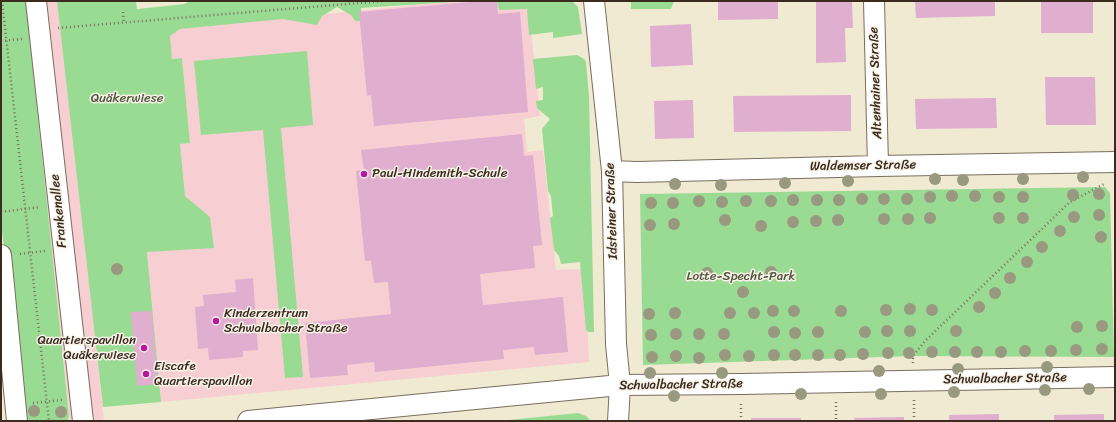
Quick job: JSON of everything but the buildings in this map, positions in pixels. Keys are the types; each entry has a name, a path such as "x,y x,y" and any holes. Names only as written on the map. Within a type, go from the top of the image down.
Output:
{"street":[{"name":"Frankenallee","path":"36,1 83,421"},
{"name":"Idsteiner Straße","path":"594,1 612,171 616,344 620,385 618,421"},
{"name":"Altenhainer Straße","path":"874,1 878,166"},
{"name":"Waldemser Straße","path":"612,171 637,172 1115,162"},
{"path":"9,255 17,421"},
{"name":"Schwalbacher Straße","path":"248,421 620,385 1115,377"}],"path":[{"path":"2,1 49,421"},
{"path":"51,28 383,1"},
{"path":"123,12 124,22"},
{"path":"1,41 6,40"},
{"path":"913,356 925,341 1070,202 1109,181"},
{"path":"1,212 58,205"},
{"path":"9,255 63,250"},
{"path":"836,397 836,421"},
{"path":"741,398 741,421"},
{"path":"46,401 67,399"}],"shaded area":[{"path":"26,1 60,1 104,421 70,421"},
{"name":"Paul-Hindemith-Schule","path":"453,1 528,1 540,116 524,119 527,152 543,150 556,270 585,269 589,362 161,402 147,251 214,247 210,217 185,196 180,144 190,143 182,58 172,59 169,36 180,29"}],"green space":[{"path":"1,1 26,1 69,416 68,421 27,421 22,411 1,221"},
{"name":"Quäkerwiese","path":"57,1 136,1 137,9 185,4 189,1 468,1 361,8 362,21 355,21 351,15 337,7 322,16 317,25 283,19 180,29 170,36 172,59 182,58 190,143 180,144 185,196 210,217 214,248 147,252 161,402 103,407"},
{"path":"497,1 572,1 578,7 582,34 553,38 553,32 529,35 527,9 499,10"},
{"path":"631,1 674,1 671,9 631,9"},
{"path":"307,51 313,125 281,128 303,377 285,378 263,130 201,135 194,61"},
{"path":"577,55 586,62 589,96 594,332 588,332 586,330 580,262 561,264 559,256 554,250 550,218 553,216 551,196 548,191 542,129 550,119 537,108 536,101 543,100 543,87 536,89 533,59"},
{"name":"Lotte-Specht-Park","path":"1105,187 1110,193 1114,357 913,356 643,365 640,194"},
{"path":"578,413 586,416 591,421 499,421"}],"place":[{"name":"Paul-Hindemith-Schule","path":"364,174"},
{"name":"Kinderzentrum Schwalbacher Straße","path":"216,321"},
{"name":"Quartierspavillon Quäkerwiese","path":"144,348"},
{"name":"Eiscafe Quartierspavillon","path":"146,374"}]}
